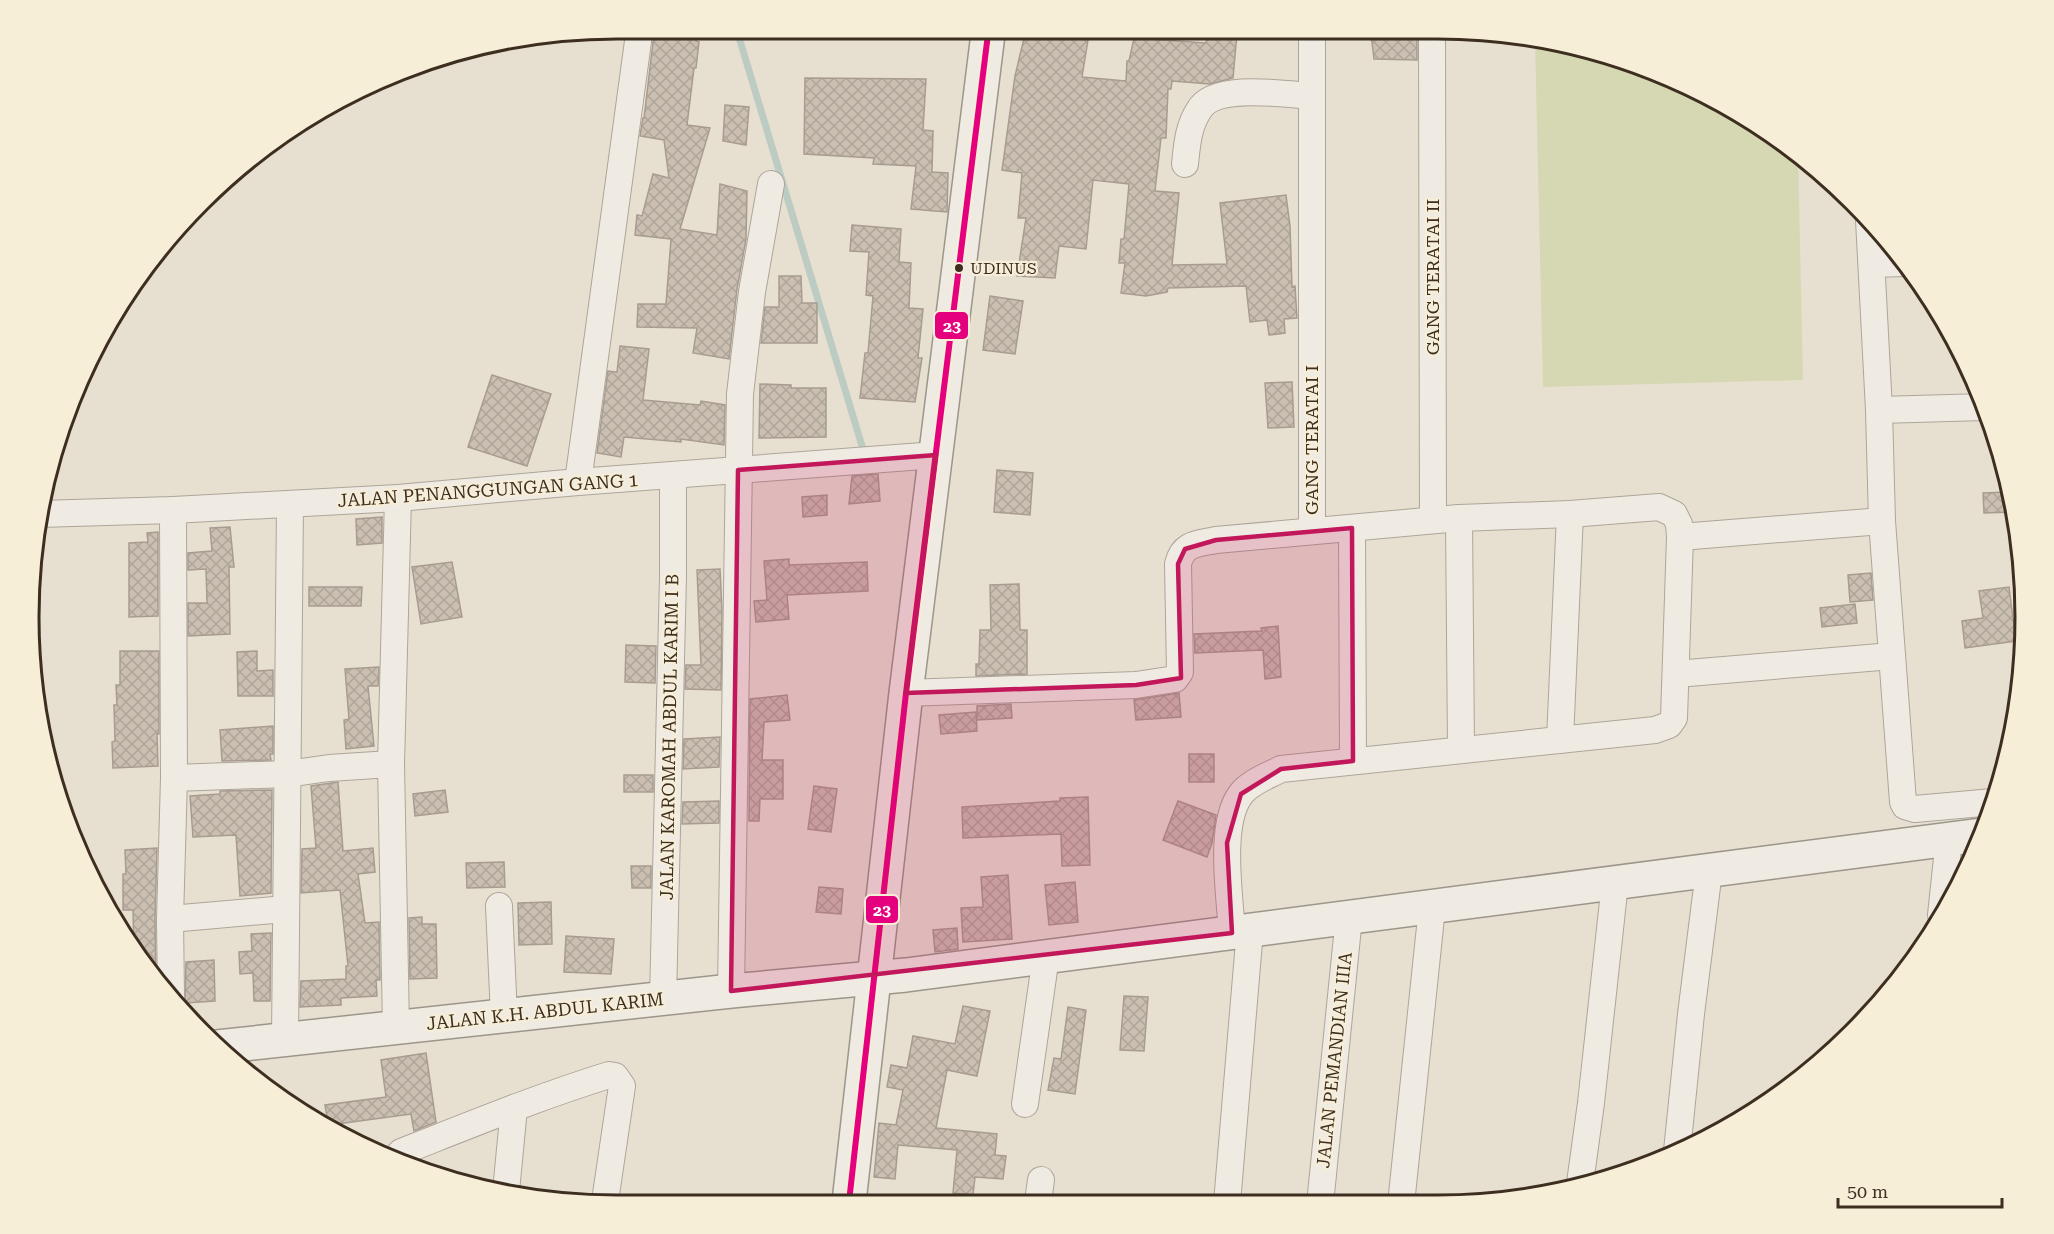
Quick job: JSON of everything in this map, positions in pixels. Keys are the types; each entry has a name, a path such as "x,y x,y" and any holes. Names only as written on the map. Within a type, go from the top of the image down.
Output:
{"street":[{"path":"578,482 638,39"},
{"path":"850,1195 906,693 987,39"},
{"name":"GANG TERATAI I","path":"906,693 1136,685 1175,679 1180,672 1178,564 1180,554 1185,549 1216,540 1312,531 1312,39"},
{"name":"GANG TERATAI II","path":"1432,39 1433,520"},
{"path":"1185,164 1188,134 1199,108 1208,100 1220,95 1243,93 1311,96"},
{"path":"731,991 740,394 752,292 771,184"},
{"path":"1870,234 1882,521 1905,806 1915,809 1984,803"},
{"path":"1873,264 1895,263"},
{"path":"1879,410 1975,407"},
{"name":"JALAN PENANGGUNGAN GANG 1","path":"48,514 172,510 398,498 936,455"},
{"name":"JALAN KAROMAH ABDUL KARIM I B","path":"663,999 673,588 673,476"},
{"path":"396,1027 391,764 398,498"},
{"path":"285,1040 290,504"},
{"path":"1227,1195 1241,932 1227,843 1231,817 1241,794 1256,782 1281,769 1664,728 1674,718 1680,537 1677,517 1670,511 1659,507 1570,514 1459,518 1312,531"},
{"path":"171,985 170,919 174,778 172,510"},
{"path":"1560,740 1570,514"},
{"path":"1459,518 1461,749"},
{"path":"1680,537 1882,521"},
{"path":"1352,528 1353,761"},
{"path":"1676,674 1892,656"},
{"path":"174,778 287,774 329,768 391,764"},
{"path":"1952,878 1965,837"},
{"name":"JALAN K.H. ABDUL KARIM","path":"231,1048 396,1027 731,991 873,979 1965,837"},
{"path":"1678,1142 1690,1014 1709,871"},
{"path":"1581,1176 1614,883"},
{"path":"500,906 504,1016"},
{"path":"1402,1195 1432,908"},
{"path":"170,919 285,909"},
{"name":"JALAN PEMANDIAN IIIA","path":"1321,1195 1349,917"},
{"path":"1024,1104 1046,956"},
{"path":"400,1153 514,1108 609,1075 618,1079 622,1086 606,1195"},
{"path":"507,1184 514,1108"}],"highlighted area":[{"path":"936,455 906,693 1136,685 1181,678 1178,564 1185,549 1216,540 1352,528 1353,761 1281,769 1241,794 1227,843 1232,933 731,991 738,470"}],"green space":[{"path":"1535,48 1587,59 1658,83 1726,116 1798,166 1803,380 1543,387"}],"building":[{"path":"653,39 697,39 699,42 687,125 710,128 680,229 717,235 720,184 747,191 746,239 737,289 729,359 693,353 697,328 637,327 638,304 666,304 671,239 635,235 637,215 642,216 653,174 669,178 664,140 640,136"},
{"path":"1024,39 1088,39 1082,77 1126,81 1127,61 1129,61 1134,39 1206,43 1206,39 1237,39 1233,78 1210,84 1172,81 1171,89 1168,89 1166,138 1161,138 1155,191 1179,193 1172,265 1227,264 1220,203 1286,195 1290,226 1292,287 1295,286 1297,318 1284,319 1285,333 1269,335 1267,320 1250,322 1246,286 1168,288 1167,292 1146,296 1121,293 1125,263 1119,263 1121,239 1124,239 1129,184 1093,180 1086,249 1059,246 1055,278 1017,276 1026,218 1018,218 1022,173 1002,170 1015,76"},
{"path":"1372,39 1417,39 1417,60 1374,59"},
{"path":"805,78 926,79 923,130 933,131 932,172 948,173 947,212 911,209 916,166 873,164 874,158 804,154"},
{"path":"725,105 749,107 746,145 723,141"},
{"path":"852,225 901,229 899,262 911,263 909,308 923,309 918,358 922,358 915,402 860,398 865,353 868,353 873,296 866,295 869,252 850,251"},
{"path":"779,276 801,276 802,303 817,303 817,343 761,343 765,307 779,307"},
{"path":"990,296 1023,301 1015,354 983,350"},
{"path":"620,346 649,349 643,400 700,405 701,401 725,405 724,445 681,439 681,442 624,437 621,457 597,453 608,371 617,372"},
{"path":"492,375 551,394 527,466 468,447"},
{"path":"1292,382 1294,427 1268,428 1265,383"},
{"path":"760,384 791,385 791,388 826,388 826,437 759,438"},
{"path":"997,470 1033,473 1030,515 994,512"},
{"path":"878,474 880,501 849,504 852,476"},
{"path":"2001,492 2005,512 1984,513 1983,493"},
{"path":"827,495 827,515 803,517 802,497"},
{"path":"382,517 382,543 357,545 356,519"},
{"path":"230,527 234,567 229,567 230,634 188,636 188,603 207,603 206,569 188,570 188,553 212,551 210,528"},
{"path":"158,532 158,616 129,617 129,543 148,542 147,533"},
{"path":"789,559 789,565 867,562 868,591 787,595 789,619 756,622 754,601 767,600 764,561"},
{"path":"452,562 462,617 421,624 412,567"},
{"path":"720,569 721,690 685,689 686,665 701,665 697,570"},
{"path":"1871,573 1873,600 1850,602 1848,575"},
{"path":"1019,584 1020,630 1027,630 1027,674 976,676 976,664 979,664 980,630 991,630 990,585"},
{"path":"309,587 362,587 361,606 309,606"},
{"path":"2009,587 2014,641 1965,648 1962,621 1983,618 1979,591"},
{"path":"1855,604 1857,623 1822,627 1820,608"},
{"path":"1278,626 1281,677 1265,679 1263,650 1195,653 1194,634 1262,631 1261,628"},
{"path":"626,645 656,646 655,683 625,682"},
{"path":"120,651 159,651 158,766 113,768 114,705 117,705 116,685 120,685"},
{"path":"257,651 257,671 273,670 273,696 238,696 237,652"},
{"path":"379,667 378,686 368,686 374,746 346,749 344,720 349,719 345,669"},
{"path":"1179,693 1181,717 1136,720 1134,700"},
{"path":"787,695 790,720 764,722 762,760 783,760 783,799 760,799 759,821 749,821 750,699"},
{"path":"1011,704 1012,718 977,720 977,706"},
{"path":"976,712 977,731 941,734 939,715"},
{"path":"273,726 271,760 222,761 220,730"},
{"path":"720,737 719,767 683,769 684,739"},
{"path":"1189,754 1214,754 1214,782 1189,782"},
{"path":"624,775 653,775 653,792 624,792"},
{"path":"338,782 343,851 373,848 375,872 358,874 365,923 379,922 380,980 376,980 377,996 341,998 341,1005 300,1007 301,981 346,979 346,966 348,966 340,890 301,893 302,849 316,848 311,786"},
{"path":"814,786 837,789 831,832 808,829"},
{"path":"272,790 271,893 240,896 236,835 193,837 190,796 220,794 220,791"},
{"path":"445,790 448,812 415,816 413,794"},
{"path":"1088,797 1090,865 1062,866 1061,834 963,838 962,807"},
{"path":"719,801 719,823 682,824 683,802"},
{"path":"1178,801 1216,815 1212,843 1207,857 1163,840"},
{"path":"157,848 156,966 134,934 133,910 123,910 125,850"},
{"path":"504,862 505,887 467,888 466,863"},
{"path":"631,866 651,866 651,888 632,888"},
{"path":"1008,875 1012,939 963,942 961,908 983,907 981,877"},
{"path":"1075,882 1078,922 1049,925 1045,885"},
{"path":"819,887 843,889 841,914 816,912"},
{"path":"551,902 552,944 519,945 518,903"},
{"path":"422,917 422,924 436,924 437,978 410,979 409,918"},
{"path":"957,928 958,949 935,952 933,930"},
{"path":"271,933 270,1001 254,1001 253,973 240,974 239,952 252,951 251,934"},
{"path":"566,936 614,939 611,974 564,972"},
{"path":"214,960 215,1001 185,1001 186,962"},
{"path":"1124,996 1148,997 1144,1051 1120,1050"},
{"path":"963,1006 990,1011 977,1076 947,1070 936,1128 997,1134 995,1155 1006,1156 1003,1179 975,1177 973,1195 953,1193 957,1150 898,1145 895,1179 874,1177 879,1123 896,1125 903,1090 887,1087 891,1065 907,1068 913,1036 955,1044"},
{"path":"1068,1007 1086,1010 1075,1094 1048,1090 1054,1058 1061,1059"},
{"path":"426,1053 436,1122 414,1131 411,1114 339,1124 327,1117 325,1105 386,1097 381,1060"}],"waterway":[{"path":"740,39 865,456"}],"transit line":[{"name":"23","path":"850,1195 906,693 987,39"}],"place":[{"name":"UDINUS","path":"959,268"}]}
